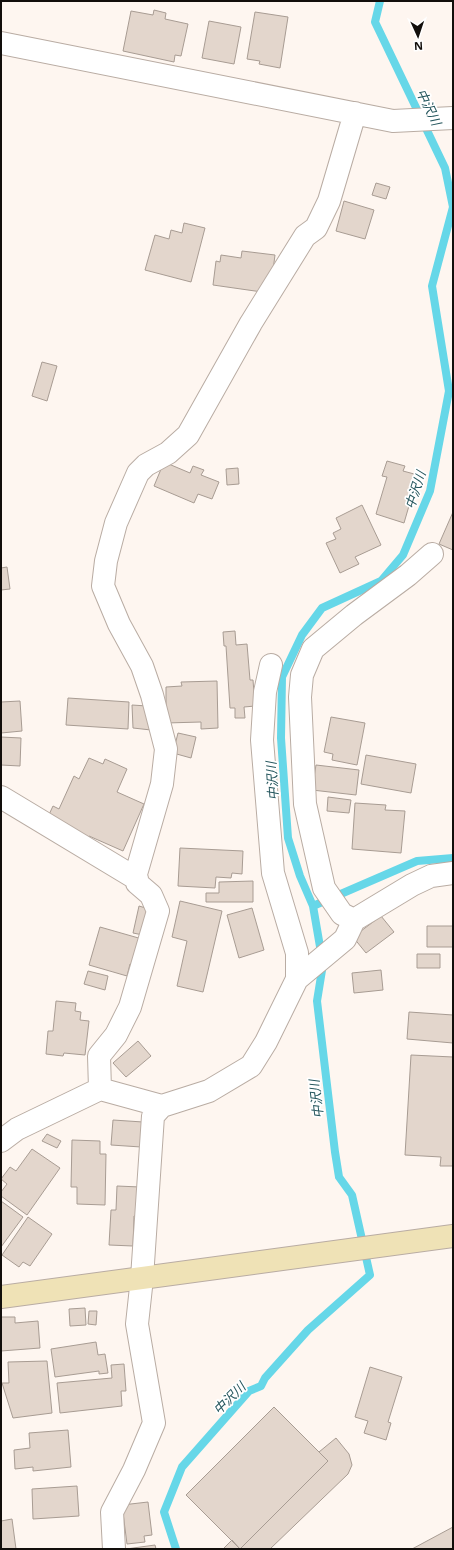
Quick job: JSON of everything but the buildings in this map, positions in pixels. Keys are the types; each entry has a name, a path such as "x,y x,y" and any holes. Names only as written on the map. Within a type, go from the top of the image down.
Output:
{"street":[{"path":"1,43 392,121 453,118"},
{"path":"100,1089 99,1056 116,1035 130,1007 158,911 151,895 137,883 136,874 162,784 166,749 152,695 142,666 119,624 103,586 106,561 116,522 138,473 146,465 168,453 188,435 251,323 305,236 316,228 329,201 356,113"},
{"path":"354,920 342,914 324,888 305,804 300,697 302,675 313,649 354,615 403,579 432,554"},
{"path":"271,665 265,692 262,740 272,865 273,873 297,953 297,979"},
{"path":"1,797 137,879"},
{"path":"114,1549 112,1512 134,1470 154,1423 137,1324 142,1278 153,1116 162,1106 209,1092 251,1066 266,1042 297,979 345,939 354,920 412,885 431,876 453,873"},
{"path":"1,1141 17,1129 100,1089 162,1106"},
{"path":"1,1298 453,1236"}],"waterway":[{"name":"中沢川","path":"176,1549 164,1512 182,1467 249,1391 261,1386 265,1378 308,1330 370,1275 352,1195 339,1177 317,1001 323,964 313,906 300,876 288,838 281,738 282,677 302,635 322,608 381,581 403,555 430,491 449,391 432,286 453,207 445,168 375,22 380,1"},
{"path":"313,906 417,861 453,858"}]}
